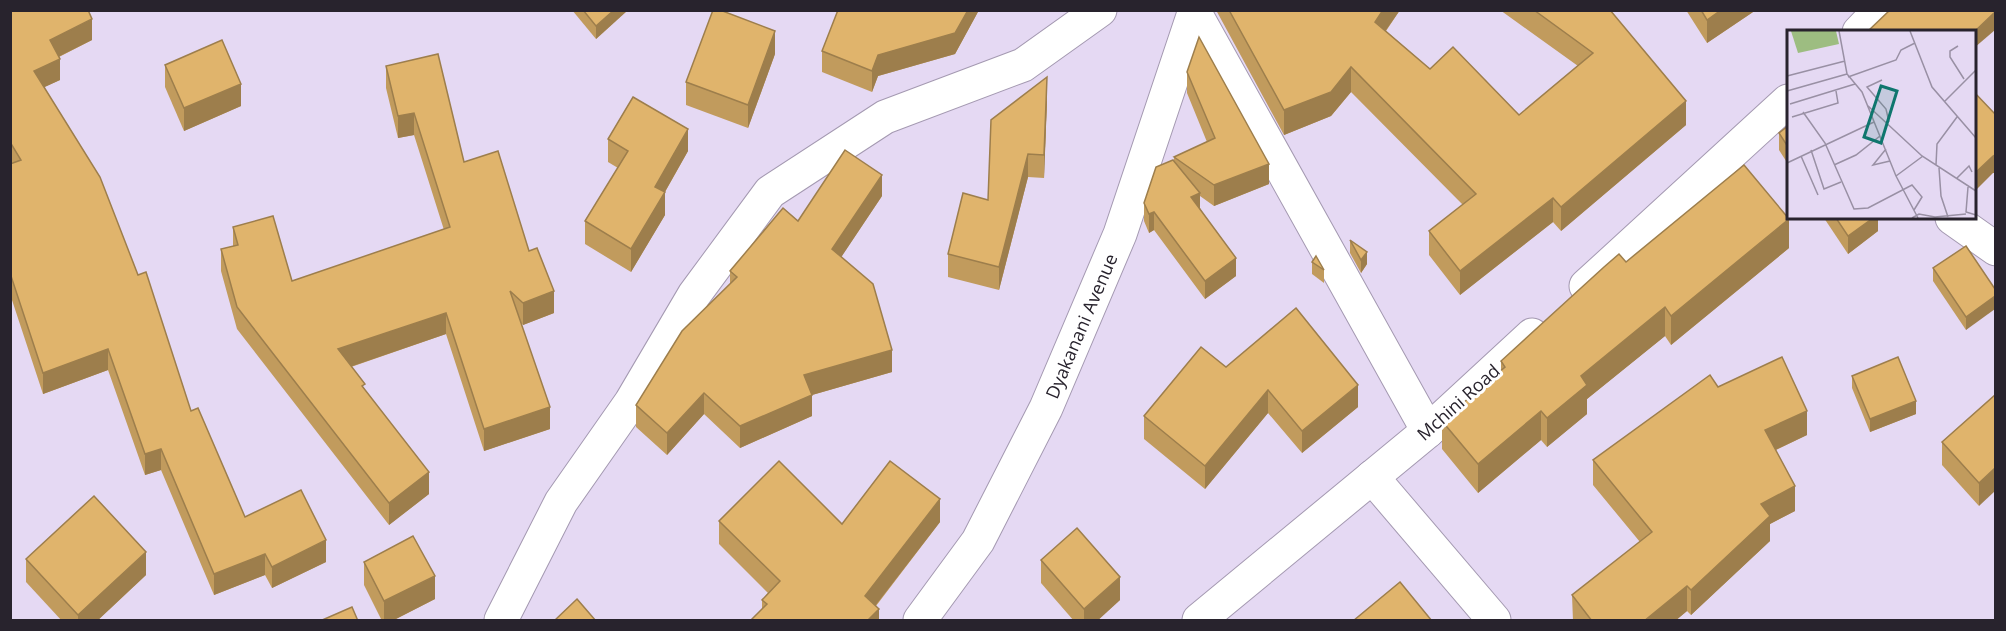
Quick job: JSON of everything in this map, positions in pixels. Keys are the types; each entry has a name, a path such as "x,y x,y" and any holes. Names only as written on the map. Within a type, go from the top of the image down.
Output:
{"street":[{"path":"501,621 561,502 631,402 694,295 770,192 885,117 1023,65 1101,10"},
{"path":"1861,30 1880,10"},
{"path":"1195,12 1428,431"},
{"name":"Dyakanani Avenue","path":"920,621 978,541 1046,408 1120,234 1195,12"},
{"name":"Mchini Road","path":"1199,621 1428,431 1787,104"},
{"path":"1953,219 1995,249"},
{"path":"1372,477 1494,621"}],"building":[{"path":"10,10 88,10 92,19 50,40 60,59 34,71 100,177 138,275 146,272 191,411 198,408 245,517 301,490 326,540 272,567 265,554 214,574 161,449 145,454 108,349 43,373 10,273 10,164 21,160 10,142"},
{"path":"583,10 614,10 596,26"},
{"path":"713,10 720,10 775,31 748,105 686,82"},
{"path":"838,10 968,10 955,33 878,55 872,71 822,51"},
{"path":"1229,10 1383,10 1375,22 1430,69 1453,47 1519,115 1593,53 1534,10 1610,10 1686,101 1561,207 1553,198 1460,271 1429,231 1476,194 1351,67 1331,92 1284,110"},
{"path":"1701,10 1721,10 1707,20"},
{"path":"1890,10 1995,10 1976,30 1869,30"},
{"path":"1199,37 1269,164 1214,185 1174,157 1215,138 1187,72"},
{"path":"222,40 241,84 184,108 165,65"},
{"path":"438,54 464,162 498,151 529,251 537,248 554,291 523,303 510,291 550,407 484,429 446,313 338,349 365,384 362,386 429,472 389,503 237,307 221,249 238,245 233,227 273,216 292,281 450,227 414,113 398,116 386,66"},
{"path":"1047,77 1044,155 1028,154 999,267 948,254 963,193 988,200 991,120"},
{"path":"1976,94 1995,114 1995,155 1976,172"},
{"path":"633,97 688,129 655,187 665,192 631,249 585,221 628,151 608,139"},
{"path":"1787,127 1787,145 1779,133"},
{"path":"845,150 882,175 832,249 873,284 892,350 804,375 812,395 740,426 704,393 667,433 636,405 682,331 737,277 730,271 783,208 798,221"},
{"path":"1173,160 1200,193 1191,197 1236,258 1205,281 1154,212 1149,214 1144,203 1156,167"},
{"path":"1744,165 1789,219 1671,316 1665,307 1581,376 1587,385 1547,418 1541,411 1478,464 1442,421 1505,367 1501,361 1619,254 1626,262"},
{"path":"1837,219 1872,219 1848,236"},
{"path":"1350,240 1367,252 1361,260"},
{"path":"1966,246 1995,289 1995,296 1966,317 1933,268"},
{"path":"1316,256 1324,270 1312,262"},
{"path":"1296,308 1358,385 1302,431 1268,390 1205,466 1144,416 1201,347 1226,367"},
{"path":"1782,357 1807,411 1765,430 1795,486 1761,504 1770,516 1691,590 1687,586 1644,621 1592,621 1572,595 1652,532 1593,460 1710,375 1718,387"},
{"path":"1898,357 1916,401 1870,419 1852,376"},
{"path":"1995,395 1995,468 1979,483 1942,442"},
{"path":"779,461 842,524 890,461 940,499 865,596 879,609 867,621 750,621 767,604 762,600 780,581 719,521"},
{"path":"94,496 146,552 78,615 26,559"},
{"path":"1077,528 1120,577 1084,609 1041,560"},
{"path":"413,536 435,576 384,601 364,562"},
{"path":"1400,582 1432,621 1353,621"},
{"path":"577,599 596,621 554,621"},
{"path":"352,607 358,621 320,621"}]}
